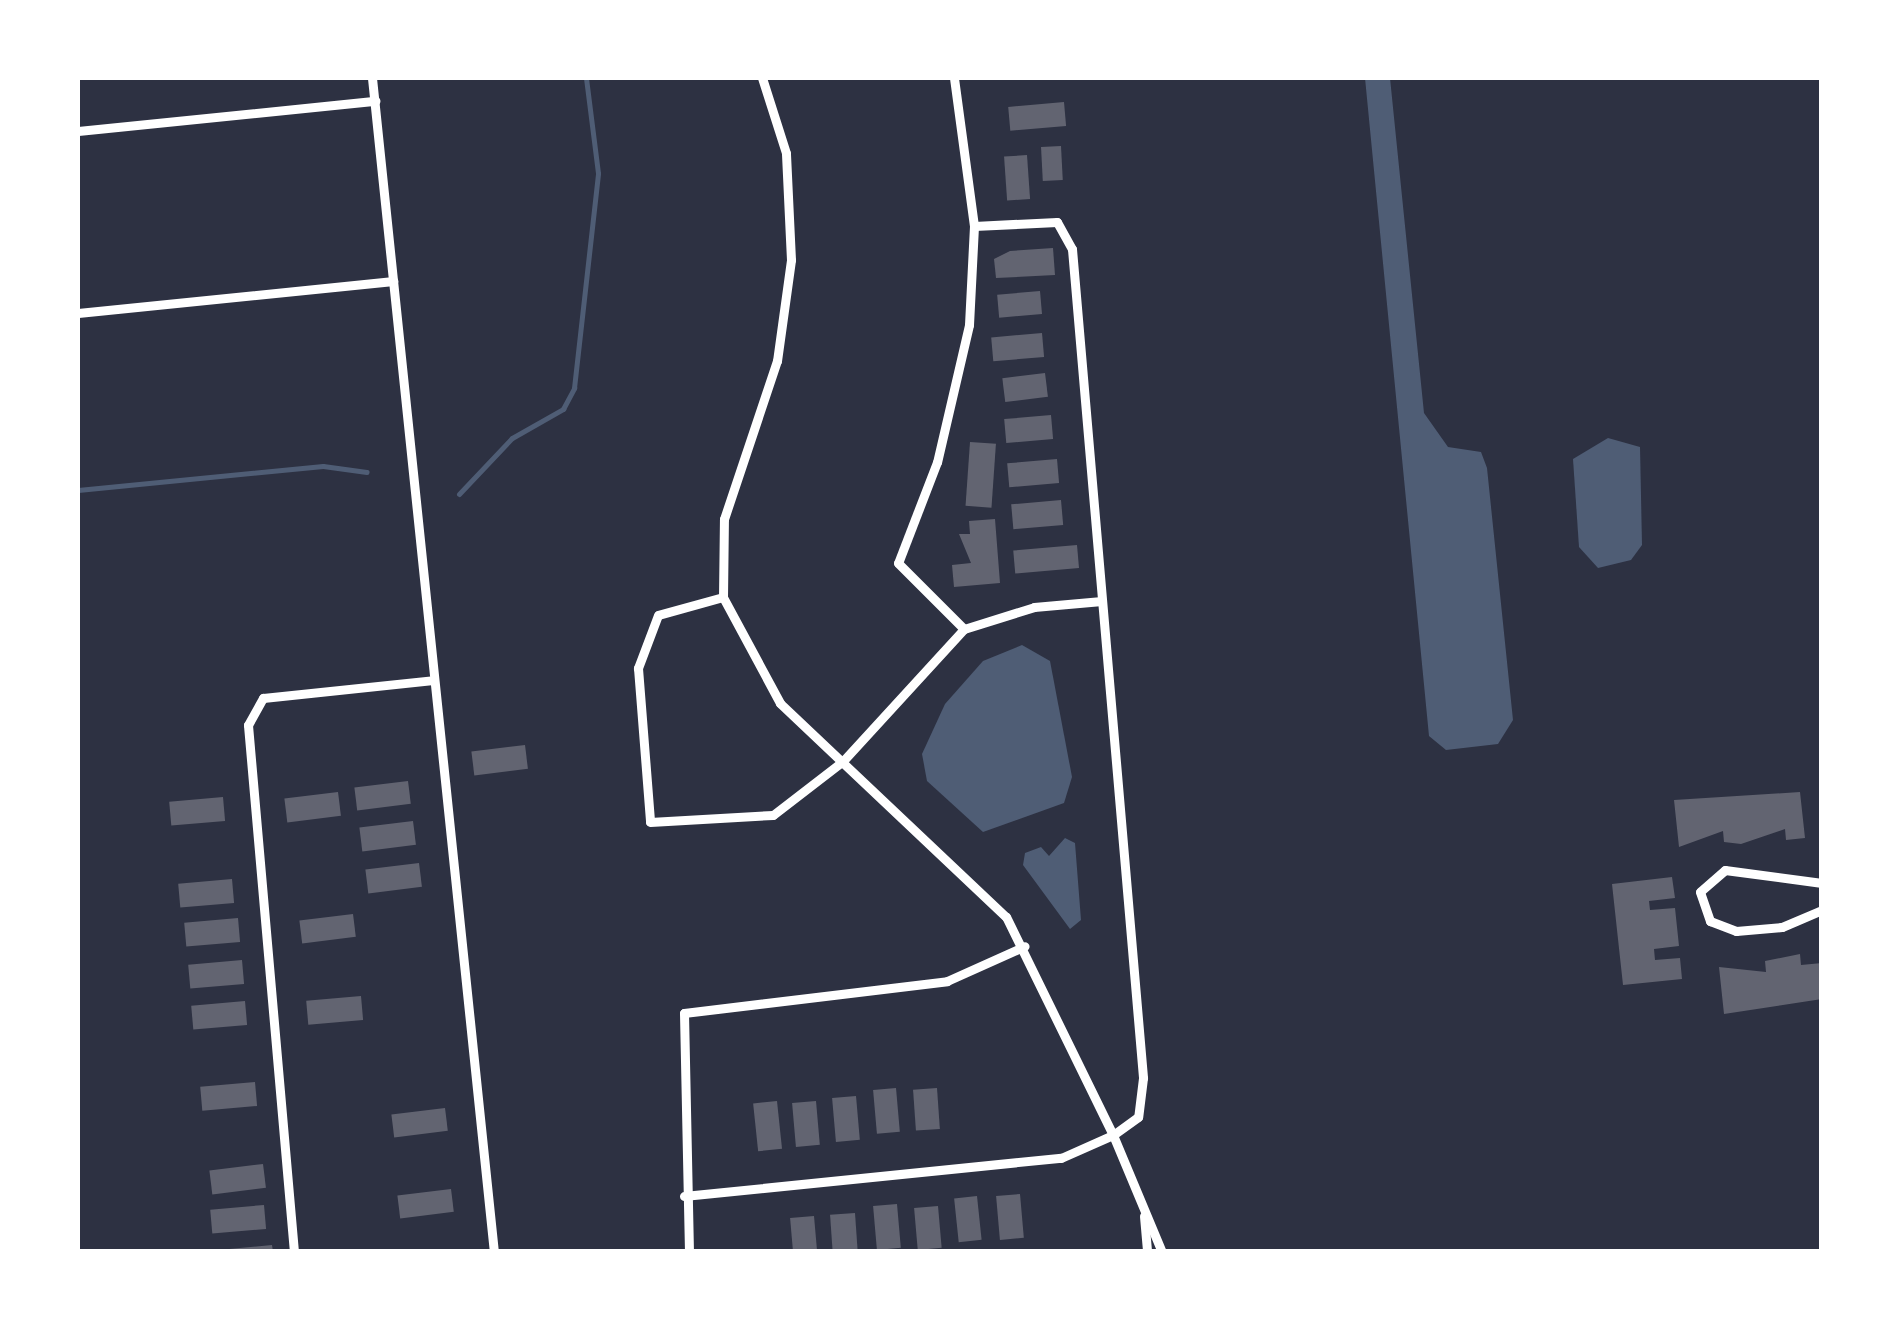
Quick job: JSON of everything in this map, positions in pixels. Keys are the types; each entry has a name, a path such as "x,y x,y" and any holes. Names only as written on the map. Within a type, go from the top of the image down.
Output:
{"street":[{"path":"372,78 494,1252"},
{"path":"762,78 786,154 791,260 777,361 724,519 724,597 780,704 986,894 1025,946 1113,1135 1162,1252"},
{"path":"954,78 974,226 969,325 937,462 898,563 964,630"},
{"path":"78,131 375,102"},
{"path":"684,1196 1061,1158 1113,1135 1138,1117 1144,1099 1072,249 1057,222 974,226"},
{"path":"78,313 393,282"},
{"path":"724,597 658,615 638,668 650,822 773,815 842,761 964,630 1034,607 1102,601"},
{"path":"294,1252 248,725 263,698 433,680"},
{"path":"1822,882 1724,870 1700,892 1710,921 1736,931 1782,927 1822,910"},
{"path":"689,1252 684,1196 684,1013 947,981 1025,946"},
{"path":"1143,1208 1146,1252"}],"water":[{"path":"1365,78 1390,78 1424,413 1448,447 1481,452 1487,468 1513,720 1498,744 1446,750 1429,736"},
{"path":"1608,438 1640,447 1642,545 1631,560 1598,568 1579,547 1573,459"},
{"path":"1022,645 1050,661 1072,777 1064,803 983,832 927,781 922,754 945,704 983,661"},
{"path":"1065,838 1075,843 1081,920 1070,929 1023,865 1025,853 1041,847 1049,856"}],"building":[{"path":"1064,102 1066,126 1010,131 1008,107"},
{"path":"1061,146 1063,180 1043,181 1041,147"},
{"path":"1027,155 1030,199 1007,200 1004,157"},
{"path":"1053,248 1055,275 996,278 994,259 1010,251"},
{"path":"1040,291 1042,314 999,318 997,295"},
{"path":"1042,333 1044,357 993,361 991,337"},
{"path":"1045,373 1048,397 1005,402 1002,378"},
{"path":"1051,415 1053,439 1006,443 1004,419"},
{"path":"970,442 996,444 991,508 966,506"},
{"path":"1057,459 1059,483 1009,487 1007,463"},
{"path":"1061,500 1063,525 1013,529 1011,504"},
{"path":"995,519 1000,583 954,587 952,565 971,563 959,534 970,534 969,521"},
{"path":"1077,545 1079,568 1015,573 1013,551"},
{"path":"525,745 528,769 474,775 471,752"},
{"path":"408,781 411,804 357,810 354,788"},
{"path":"338,792 341,816 287,822 284,799"},
{"path":"1800,792 1805,838 1786,840 1785,829 1741,844 1724,842 1723,831 1679,847 1674,800"},
{"path":"223,797 225,821 171,826 169,802"},
{"path":"413,821 416,845 362,851 359,828"},
{"path":"419,863 422,887 368,893 365,870"},
{"path":"1672,877 1675,898 1649,901 1650,910 1675,908 1679,946 1654,949 1655,960 1680,958 1682,979 1623,985 1612,884"},
{"path":"232,879 234,903 180,908 178,884"},
{"path":"353,914 356,937 302,943 299,921"},
{"path":"238,918 240,942 186,947 184,923"},
{"path":"1800,954 1801,965 1822,963 1822,999 1724,1014 1719,967 1766,972 1765,961"},
{"path":"242,960 244,984 190,989 188,965"},
{"path":"361,996 363,1020 308,1025 306,1001"},
{"path":"245,1001 247,1025 193,1030 191,1006"},
{"path":"255,1082 257,1106 202,1111 200,1087"},
{"path":"896,1088 900,1132 877,1134 873,1090"},
{"path":"937,1088 940,1129 916,1131 913,1090"},
{"path":"856,1096 860,1140 836,1142 832,1098"},
{"path":"777,1101 782,1149 758,1151 753,1104"},
{"path":"816,1101 820,1145 796,1147 792,1103"},
{"path":"445,1108 448,1131 394,1137 391,1115"},
{"path":"263,1164 266,1188 212,1194 209,1171"},
{"path":"451,1189 454,1212 400,1218 397,1196"},
{"path":"1020,1194 1024,1238 1000,1240 996,1196"},
{"path":"977,1196 982,1240 959,1242 954,1198"},
{"path":"897,1204 901,1248 877,1250 873,1206"},
{"path":"264,1205 266,1229 212,1234 210,1210"},
{"path":"938,1206 942,1248 918,1250 914,1208"},
{"path":"855,1213 858,1252 833,1252 830,1215"},
{"path":"814,1216 817,1252 793,1252 790,1218"},
{"path":"272,1245 273,1252 229,1252 229,1249"}],"waterway":[{"path":"459,494 512,438 563,409 574,388 598,173 586,78"},
{"path":"78,490 323,466 367,472"}]}
